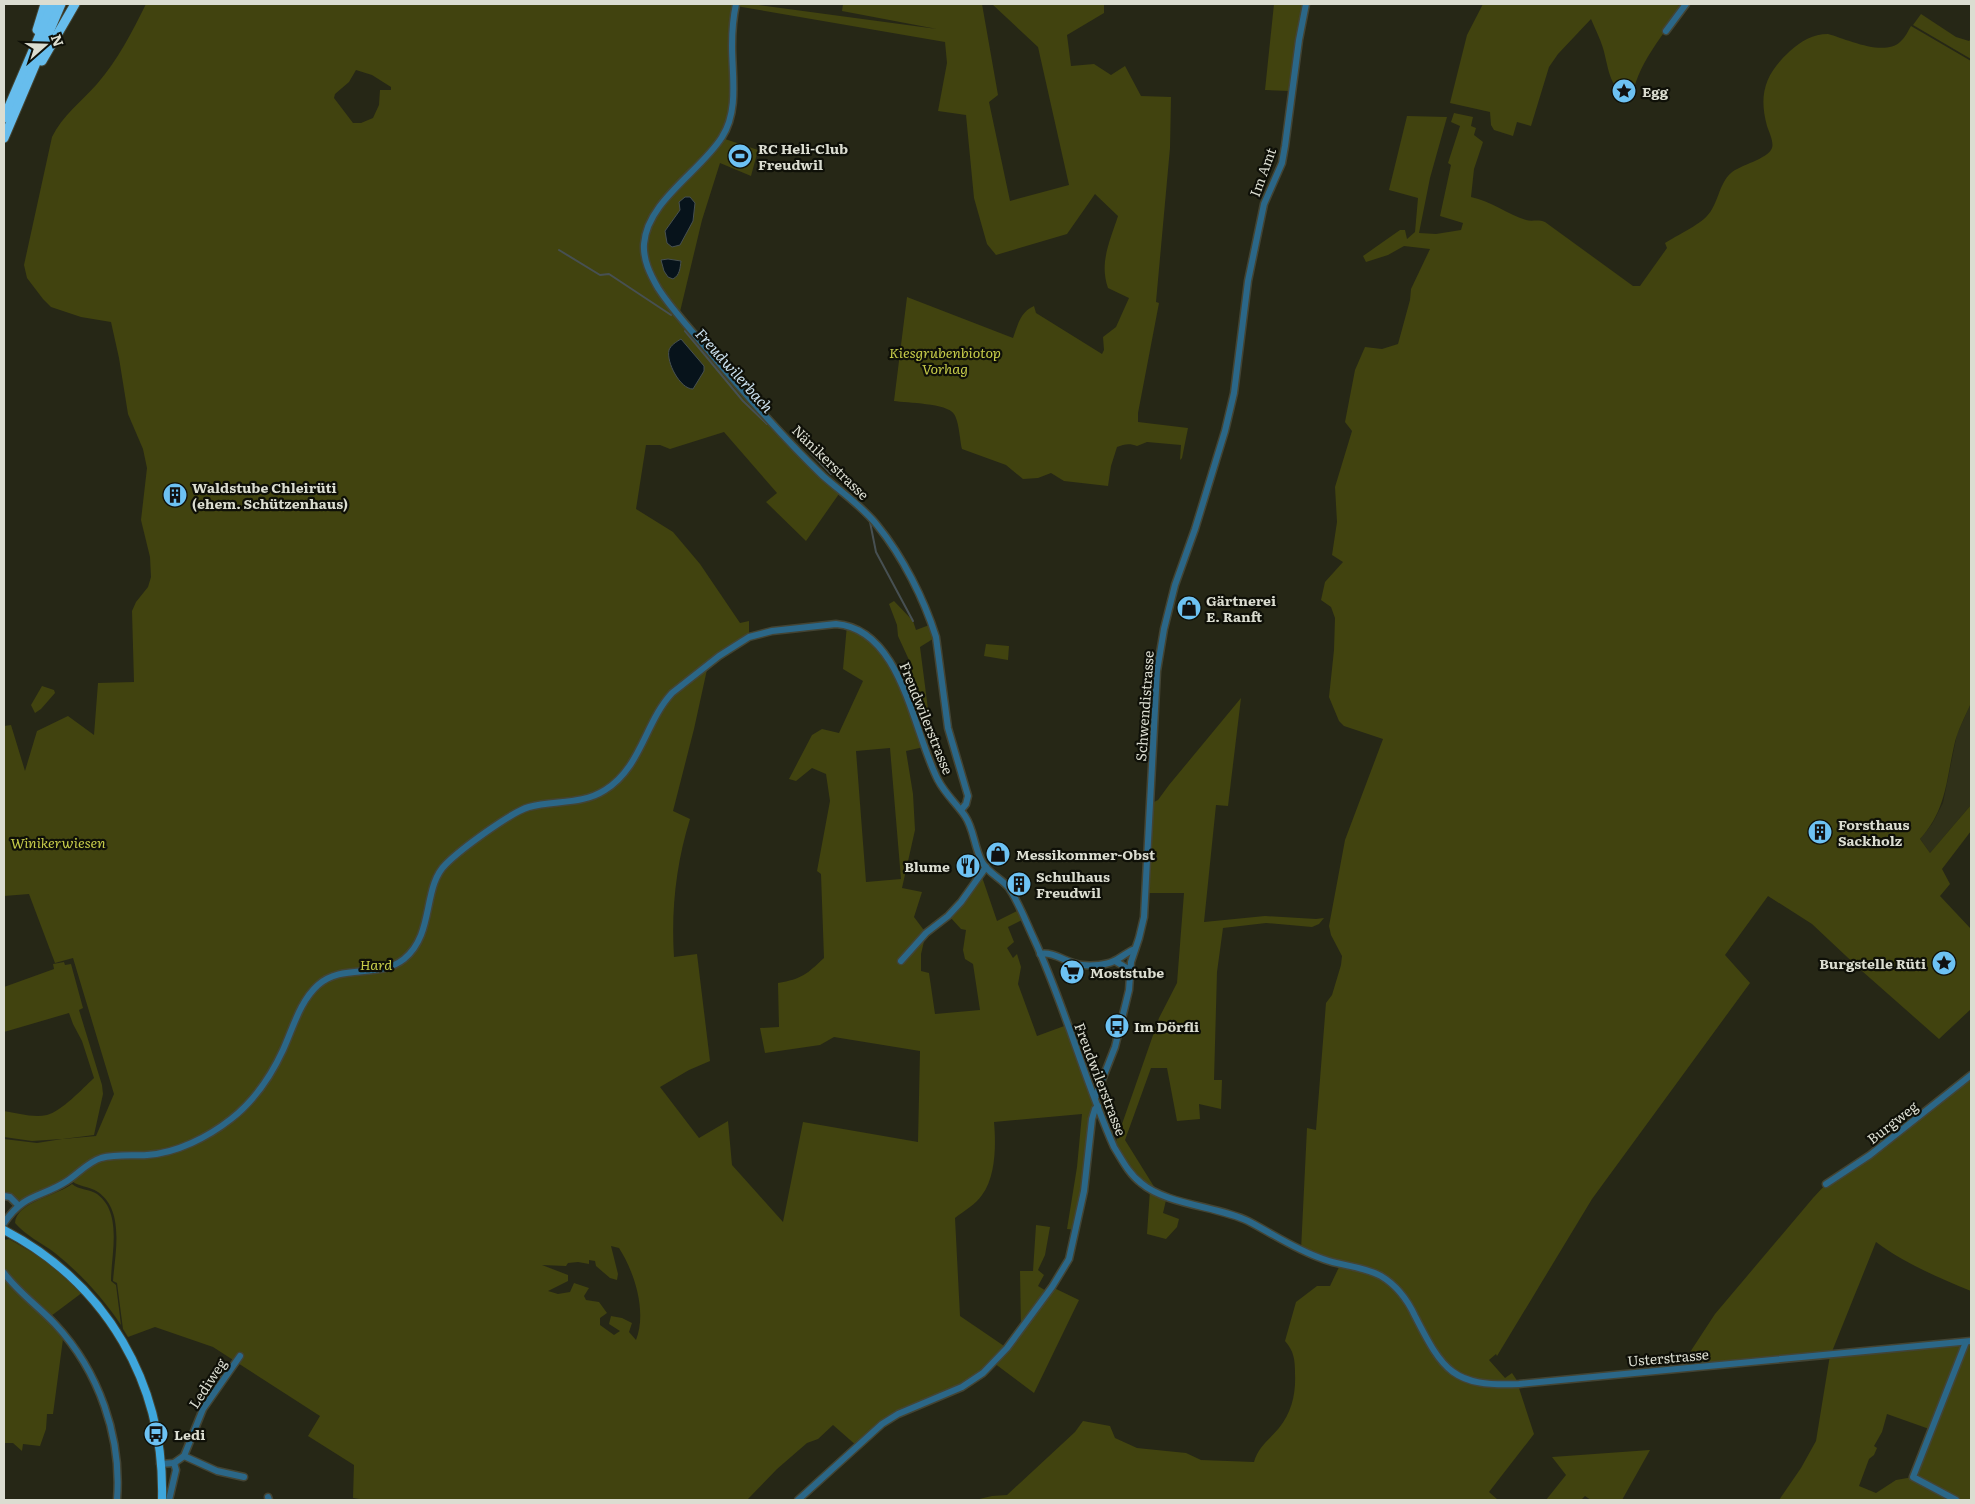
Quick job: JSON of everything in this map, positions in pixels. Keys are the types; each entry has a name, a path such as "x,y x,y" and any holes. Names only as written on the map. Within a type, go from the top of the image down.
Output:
{"highway":[{"path":"25,70 45,4"},
{"path":"4,118 54,4"},
{"path":"4,138 61,4"},
{"path":"22,95 75,4"}],"main road":[{"path":"4,1230 37,1249 67,1273 96,1303 114,1326 145,1388 156,1434 162,1500"}],"street":[{"name":"Nänikerstrasse","path":"736,4 732,35 732,103 728,127 717,144 672,192 654,215 648,226 645,240 646,260 657,286 679,316 795,447 876,524 902,563 932,624 936,638 947,720 968,796 966,804 961,810"},
{"name":"Im Amt","path":"1243,319 1264,204 1282,162 1306,4"},
{"path":"1666,30 1686,4"},
{"name":"Schwendistrasse","path":"1095,1098 1115,1047 1129,990 1130,970 1144,917 1157,671 1160,650 1168,608 1225,431 1234,393 1243,319"},
{"name":"Freudwilerstrasse","path":"4,1223 18,1205 31,1197 64,1183 86,1165 98,1159 108,1156 149,1155 170,1151 188,1144 231,1118 265,1082 283,1051 304,1002 315,988 332,976 387,968 409,954 423,929 436,878 448,861 521,810 545,804 584,799 606,790 618,780 629,766 658,712 672,693 719,656 749,637 772,631 836,624 855,628 870,638 892,663 938,780 949,798 966,818 979,855 986,868 1008,888 1040,954 1098,1106 1120,1157 1135,1177 1150,1190 1242,1218 1296,1248 1323,1260 1370,1271 1390,1283 1408,1303"},
{"path":"901,961 926,933 948,916 961,902 986,868"},
{"path":"1115,961 1118,957 1135,949"},
{"path":"1040,954 1047,953 1068,962 1082,965 1115,961 1130,970"},
{"name":"Burgweg","path":"1826,1184 1870,1155 1971,1075"},
{"path":"798,1500 882,1424 898,1414 962,1387 983,1373 1007,1348 1052,1287 1069,1259 1084,1192 1092,1119 1094,1109 1098,1106"},
{"path":"4,1196 10,1197 18,1205"},
{"path":"4,1273 61,1331 91,1376 103,1402 113,1439 117,1469 117,1500"},
{"name":"Usterstrasse","path":"1408,1303 1431,1348 1450,1371 1465,1379 1492,1384 1519,1384 1969,1341"},
{"path":"1956,1500 1913,1477 1969,1341"},
{"name":"Lediweg","path":"184,1456 203,1410 240,1356"},
{"path":"160,1464 174,1463 184,1456 217,1471 244,1477"},
{"path":"169,1500 176,1470 174,1463"}],"shaded area":[{"path":"685,197 690,197 695,203 693,221 680,245 672,247 667,243 665,231 680,210 679,202"},
{"path":"661,260 681,261 680,269 673,279 668,277 664,271"},
{"path":"681,339 704,366 704,371 693,389 683,385 675,374 670,361 670,348"},
{"path":"1971,703 1971,805 1930,853 1920,839 1932,824 1943,803 1957,734"}],"green space":[{"name":"Hard","path":"146,4 751,4 937,29 842,11 843,4 982,4 998,95 989,102 1010,201 1069,185 1038,47 992,4 1104,4 1104,13 1067,35 1071,66 1094,64 1111,75 1125,66 1141,96 1171,97 1170,148 1156,302 1159,303 1138,413 1138,422 1188,428 1182,458 1180,460 1181,445 1147,442 1137,446 1127,444 1117,447 1111,466 1108,486 1064,481 1051,473 1038,478 1023,479 1006,465 962,449 957,421 950,410 926,404 894,401 907,297 1013,338 1023,315 1034,306 1036,313 1102,354 1104,350 1103,337 1116,327 1129,298 1108,288 1106,279 1105,261 1118,216 1095,194 1067,234 996,255 987,244 974,198 966,115 938,111 947,63 945,42 736,6 733,95 722,138 758,150 751,176 720,163 702,220 679,316 764,414 841,491 806,541 766,502 777,493 724,432 670,449 660,445 646,445 636,509 673,532 700,564 740,623 749,621 749,637 708,665 673,811 690,819 681,853 676,887 673,922 674,957 697,954 710,1061 689,1070 660,1087 699,1138 728,1121 732,1165 783,1222 803,1122 918,1142 920,1051 834,1037 820,1045 765,1053 760,1028 779,1027 778,983 793,980 804,975 824,958 821,874 817,871 830,801 826,774 812,768 796,781 789,779 812,735 822,729 839,733 863,681 843,669 847,625 863,633 892,663 924,747 906,751 913,794 915,830 902,888 922,892 914,917 926,933 921,954 921,971 929,973 935,1014 980,1010 973,964 965,959 963,950 966,930 961,929 950,917 981,874 997,921 1019,910 1024,919 1008,927 1014,942 1007,948 1013,958 1017,954 1021,967 1018,984 1037,1036 1067,1025 1093,1098 1093,1113 1076,1230 1067,1229 1077,1167 1082,1114 994,1122 994,1160 987,1187 977,1201 955,1218 960,1316 1007,1348 1021,1328 1020,1271 1033,1271 1036,1225 1050,1227 1045,1255 1038,1270 1044,1275 1038,1286 1048,1292 1052,1287 1079,1300 1034,1393 994,1363 974,1380 898,1415 857,1446 833,1425 818,1439 807,1443 777,1469 747,1500 367,1500 353,1498 354,1465 308,1436 320,1416 213,1347 155,1327 128,1337 123,1329 117,1283 113,1281 116,1246 115,1221 112,1210 98,1192 76,1184 69,1179 18,1205 4,1196 4,1139 37,1143 62,1139 32,1141 4,1137 4,1111 31,1116 53,1113 94,1078 82,1041 69,1013 4,1032 4,987 54,969 53,964 64,962 65,965 71,964 83,1008 79,1010 102,1085 103,1094 94,1135 63,1139 96,1136 114,1094 73,958 55,963 29,894 4,896 4,726 11,725 25,771 37,731 68,716 94,735 98,683 134,682 132,611 136,602 148,587 151,577 150,557 141,520 147,468 143,449 128,414 111,322 81,317 51,307 27,278 24,265 52,137 67,115 97,84 112,65","holes":["356,70 372,75 391,87 391,90 380,90 379,105 373,118 361,123 353,123 334,98 335,94 349,82","890,748 901,879 866,882 856,751","611,1246 619,1248 625,1258 638,1293 640,1317 636,1340 629,1332 632,1323 622,1318 611,1316 609,1324 620,1331 614,1335 600,1325 600,1318 607,1313 599,1302 586,1300 584,1296 589,1288 574,1283 570,1292 558,1294 548,1291 568,1281 568,1275 542,1265 566,1266 568,1263 578,1262 589,1264 589,1260 595,1261 596,1266 610,1278 617,1280 618,1274"]},
{"path":"1274,4 1303,4 1289,91 1265,90"},
{"path":"1483,4 1677,4 1683,8 1651,51 1638,76 1633,100 1614,84 1602,44 1591,19 1558,54 1549,67 1531,126 1517,122 1513,136 1494,130 1491,125 1490,112 1450,103 1467,35"},
{"path":"1921,14 1956,37 1969,41 1971,39 1971,59 1913,25"},
{"path":"1911,26 1971,61 1971,703 1955,740 1947,784 1940,806 1929,828 1920,839 1930,853 1971,805 1971,831 1942,869 1950,884 1940,896 1971,929 1971,1009 1939,1039 1812,924 1768,896 1725,955 1750,983 1592,1199 1497,1356 1496,1354 1489,1360 1505,1378 1512,1373 1516,1379 1534,1434 1489,1492 1498,1500 975,1500 1007,1495 1075,1432 1083,1421 1110,1426 1115,1438 1137,1448 1186,1453 1201,1460 1254,1462 1261,1448 1283,1422 1292,1402 1295,1388 1295,1364 1292,1352 1285,1341 1296,1302 1317,1286 1330,1286 1340,1265 1301,1250 1307,1128 1316,1130 1326,1003 1332,995 1341,965 1342,956 1331,935 1329,926 1345,840 1383,739 1344,726 1339,721 1329,697 1335,618 1331,607 1321,600 1325,582 1343,562 1332,555 1337,522 1335,487 1352,431 1345,422 1355,370 1365,347 1382,349 1398,344 1410,300 1411,289 1430,249 1404,246 1388,255 1366,262 1363,256 1400,230 1405,230 1407,239 1415,232 1418,198 1389,190 1407,116 1447,117 1430,178 1419,233 1436,234 1461,230 1463,223 1440,216 1451,165 1448,163 1460,126 1451,122 1454,113 1473,117 1471,126 1476,128 1474,135 1483,142 1474,169 1471,197 1485,201 1526,220 1545,222 1633,286 1640,286 1667,248 1665,243 1693,227 1711,211 1727,177 1741,167 1760,159 1772,148 1772,140 1764,114 1764,94 1766,84 1775,67 1790,51 1808,39 1817,35 1828,34 1865,46 1885,48 1893,46 1902,40"},
{"path":"894,601 913,621 916,630 932,624 936,637 920,647 929,717 920,723 909,660 898,636 897,625 889,604"},
{"path":"986,644 1009,646 1008,660 984,656"},
{"path":"42,686 54,690 55,693 35,713 31,705"},
{"path":"1241,698 1228,806 1216,805 1204,922 1265,916 1324,918 1319,924 1312,927 1266,923 1223,928 1217,972 1214,1080 1222,1080 1221,1109 1199,1104 1200,1119 1177,1121 1167,1068 1151,1068 1125,1140 1158,1193 1167,1196 1163,1213 1179,1219 1177,1227 1166,1239 1147,1234 1150,1190 1141,1183 1114,1147 1159,1018 1177,983 1184,893 1146,893 1150,804 1158,800"},
{"path":"1971,1075 1971,1291 1910,1263 1876,1242 1831,1354 1971,1341 1971,1500 1779,1500 1801,1468 1816,1441 1830,1355 1679,1369 1715,1314 1826,1184 1870,1155 1899,1114 1911,1123","holes":["1887,1414 1932,1430 1913,1477 1896,1480 1876,1493 1859,1486 1869,1459 1874,1455 1877,1448 1874,1446 1882,1432"]},
{"path":"72,1184 97,1194 105,1202 110,1212 114,1234 111,1281 116,1285 121,1325 107,1305 74,1269 55,1253 24,1232 15,1223 17,1216 30,1204"},
{"path":"9,1239 47,1261 83,1292 51,1316 4,1269 4,1240"},
{"path":"4,1277 51,1324 63,1339 53,1414 47,1414 46,1429 40,1446 23,1444 22,1451 13,1443 4,1443"},
{"path":"1650,1450 1622,1500 1591,1500 1585,1496 1581,1500 1546,1500 1566,1475 1552,1457"}],"waterway":[{"name":"Freudwilerbach","path":"559,250 600,275 609,274 671,315"},
{"name":"Freudwilerbach","path":"685,331 743,401 767,424"},
{"name":"Freudwilerbach","path":"792,433 831,474"},
{"name":"Freudwilerbach","path":"870,522 876,552 913,621"}],"place":[{"name":"Egg","path":"1624,91"},
{"name":"RC Heli-Club Freudwil","path":"740,156"},
{"name":"Waldstube Chleirüti (ehem. Schützenhaus)","path":"175,495"},
{"name":"Gärtnerei E. Ranft","path":"1189,608"},
{"name":"Forsthaus Sackholz","path":"1820,832"},
{"name":"Messikommer-Obst","path":"998,854"},
{"name":"Blume","path":"968,866"},
{"name":"Schulhaus Freudwil","path":"1019,884"},
{"name":"Burgstelle Rüti","path":"1944,963"},
{"name":"Moststube","path":"1072,972"},
{"name":"Im Dörfli","path":"1117,1026"},
{"name":"Ledi","path":"156,1434"}],"park label":[{"name":"Kiesgrubenbiotop Vorhag","path":"945,360"},
{"name":"Winikerwiesen","path":"58,842"}]}
